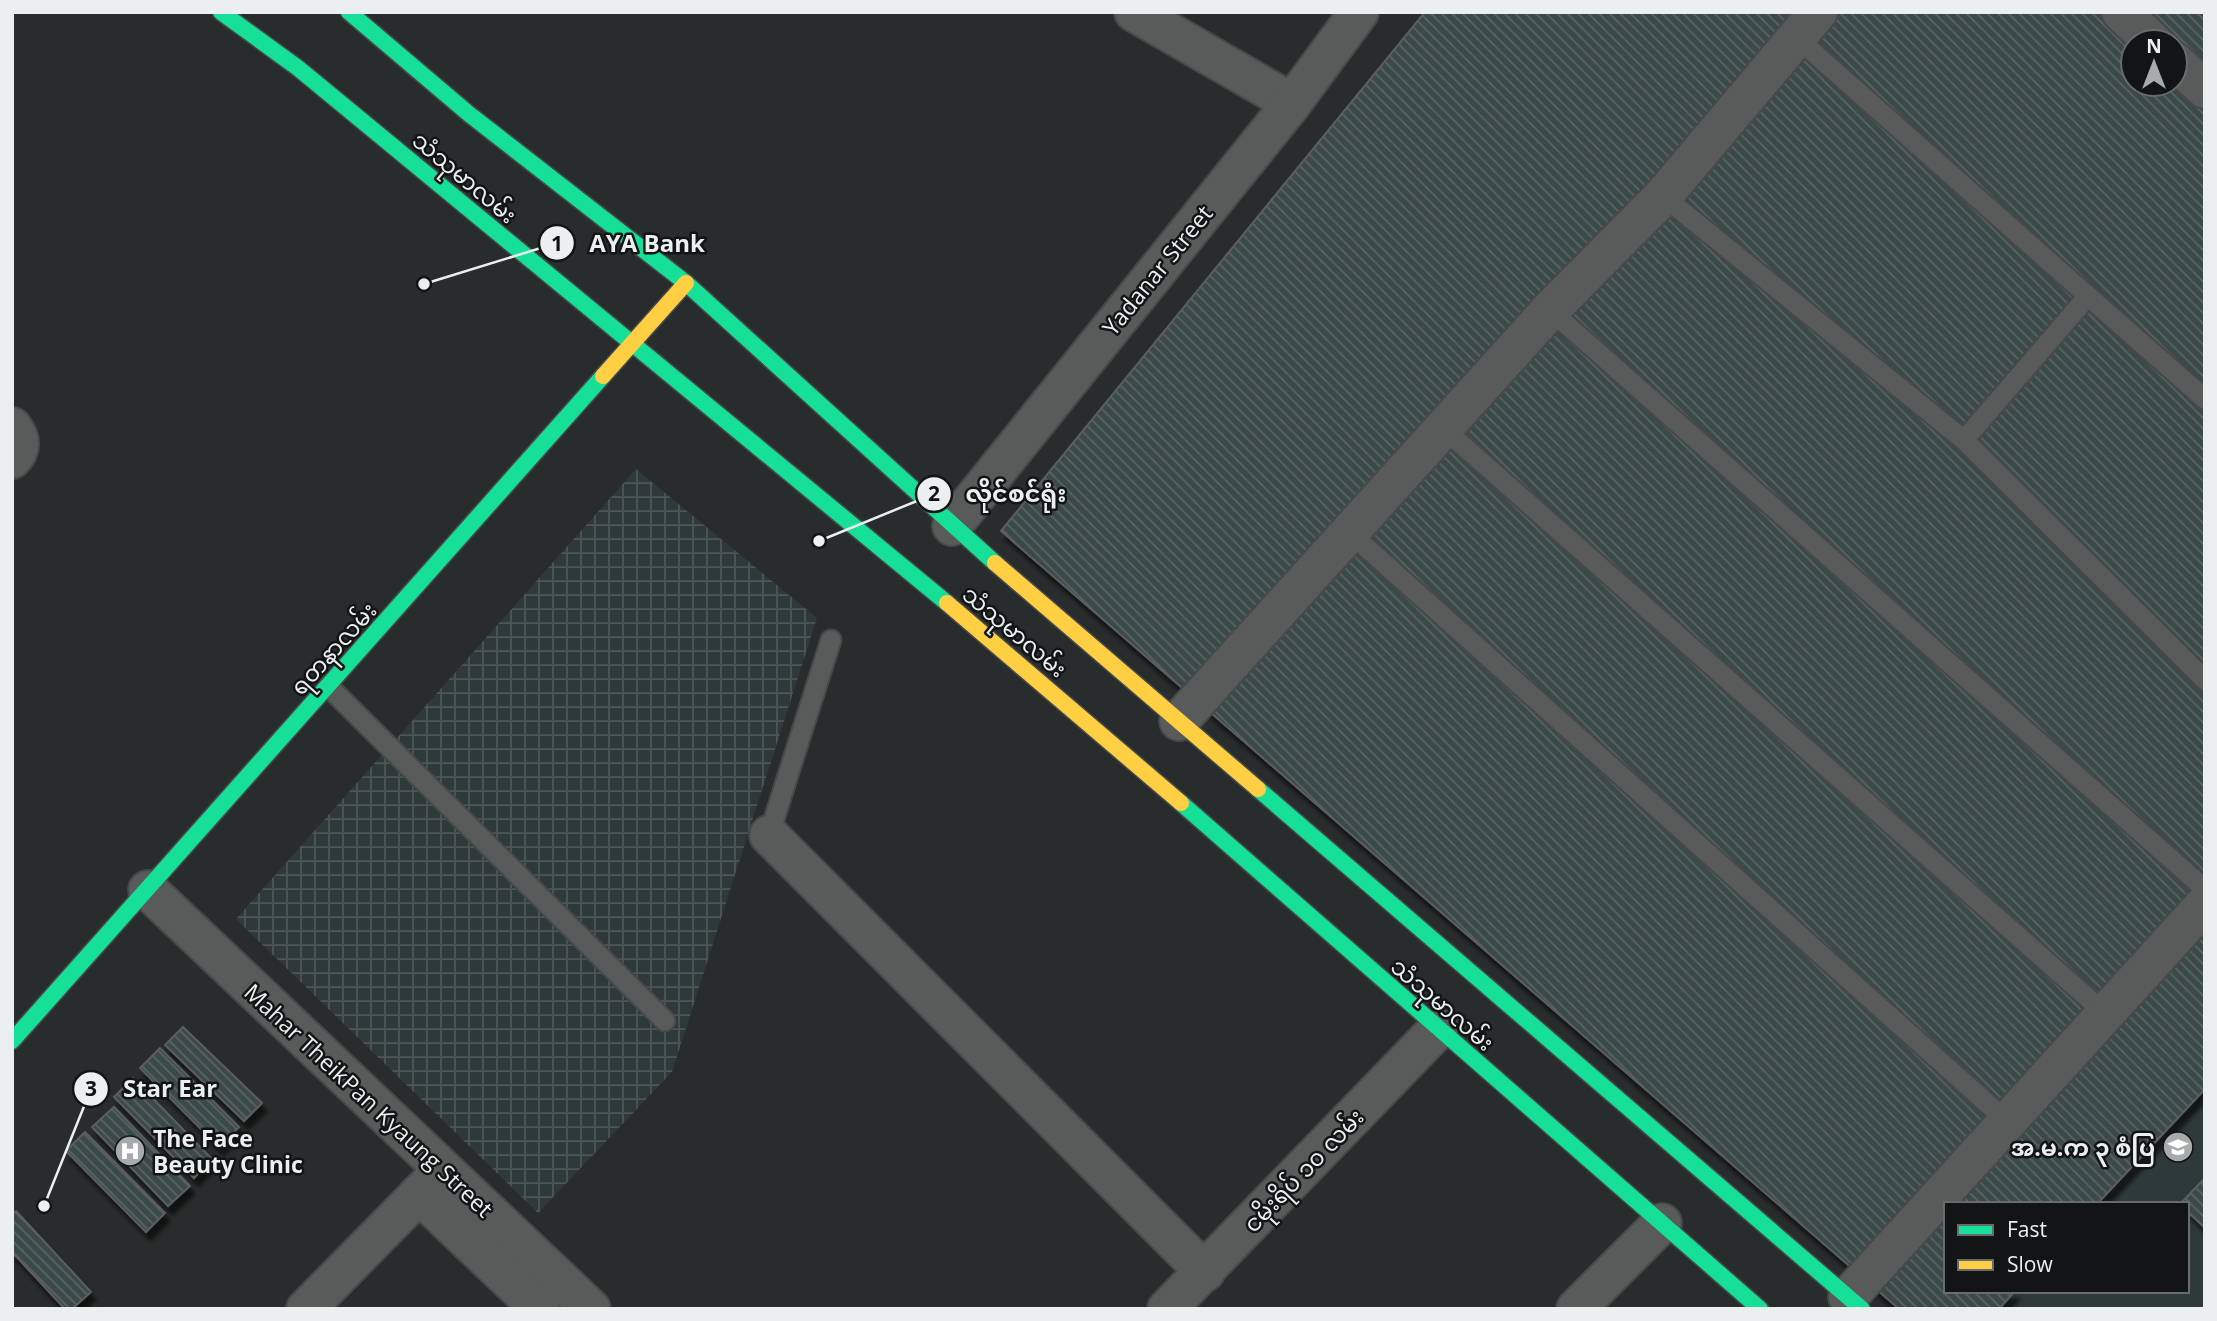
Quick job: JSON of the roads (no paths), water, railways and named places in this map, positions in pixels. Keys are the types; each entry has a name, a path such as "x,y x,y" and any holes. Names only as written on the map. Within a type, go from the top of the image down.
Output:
{"main road":[{"name":"သံသုမာလမ်း","path":"221,12 298,68 929,588 1143,770 1760,1309"},
{"name":"သံသုမာလမ်း","path":"349,12 469,114 686,283 952,526 1855,1303"},
{"name":"ရတနာလမ်း","path":"12,1041 686,283"}],"street":[{"path":"1133,12 1292,103"},
{"name":"Yadanar Street","path":"952,526 1292,103 1359,12"},
{"path":"2121,12 2138,28"},
{"path":"1179,721 1550,310 1663,196 1807,24"},
{"path":"2189,75 2205,89"},
{"path":"769,835 1205,1272"},
{"name":"Mahar TheikPan Kyaung Street","path":"148,891 431,1182 591,1309"},
{"path":"1855,1303 2008,1122 2205,904"},
{"name":"ငမိုးရိပ် ၁၀ လမ်း","path":"1167,1309 1437,1029"},
{"path":"306,1309 431,1182 540,1309"},
{"path":"1576,1309 1662,1223"}],"lane":[{"path":"1807,24 2088,296 2205,399"},
{"path":"1663,196 1964,440 2205,680"},
{"path":"1964,440 2088,296"},
{"path":"1550,310 2205,889"},
{"path":"1443,428 2105,1013"},
{"path":"1349,532 2008,1122"},
{"path":"769,835 831,640"},
{"path":"329,687 665,1021"}],"place":[{"name":"AYA Bank","path":"424,284"},
{"name":"လိုင်စင်ရုံး","path":"819,541"},
{"name":"အ.မ.က ၃ စံပြ","path":"2178,1147"},
{"name":"The Face Beauty Clinic","path":"130,1151"},
{"name":"Star Ear","path":"44,1206"}]}
